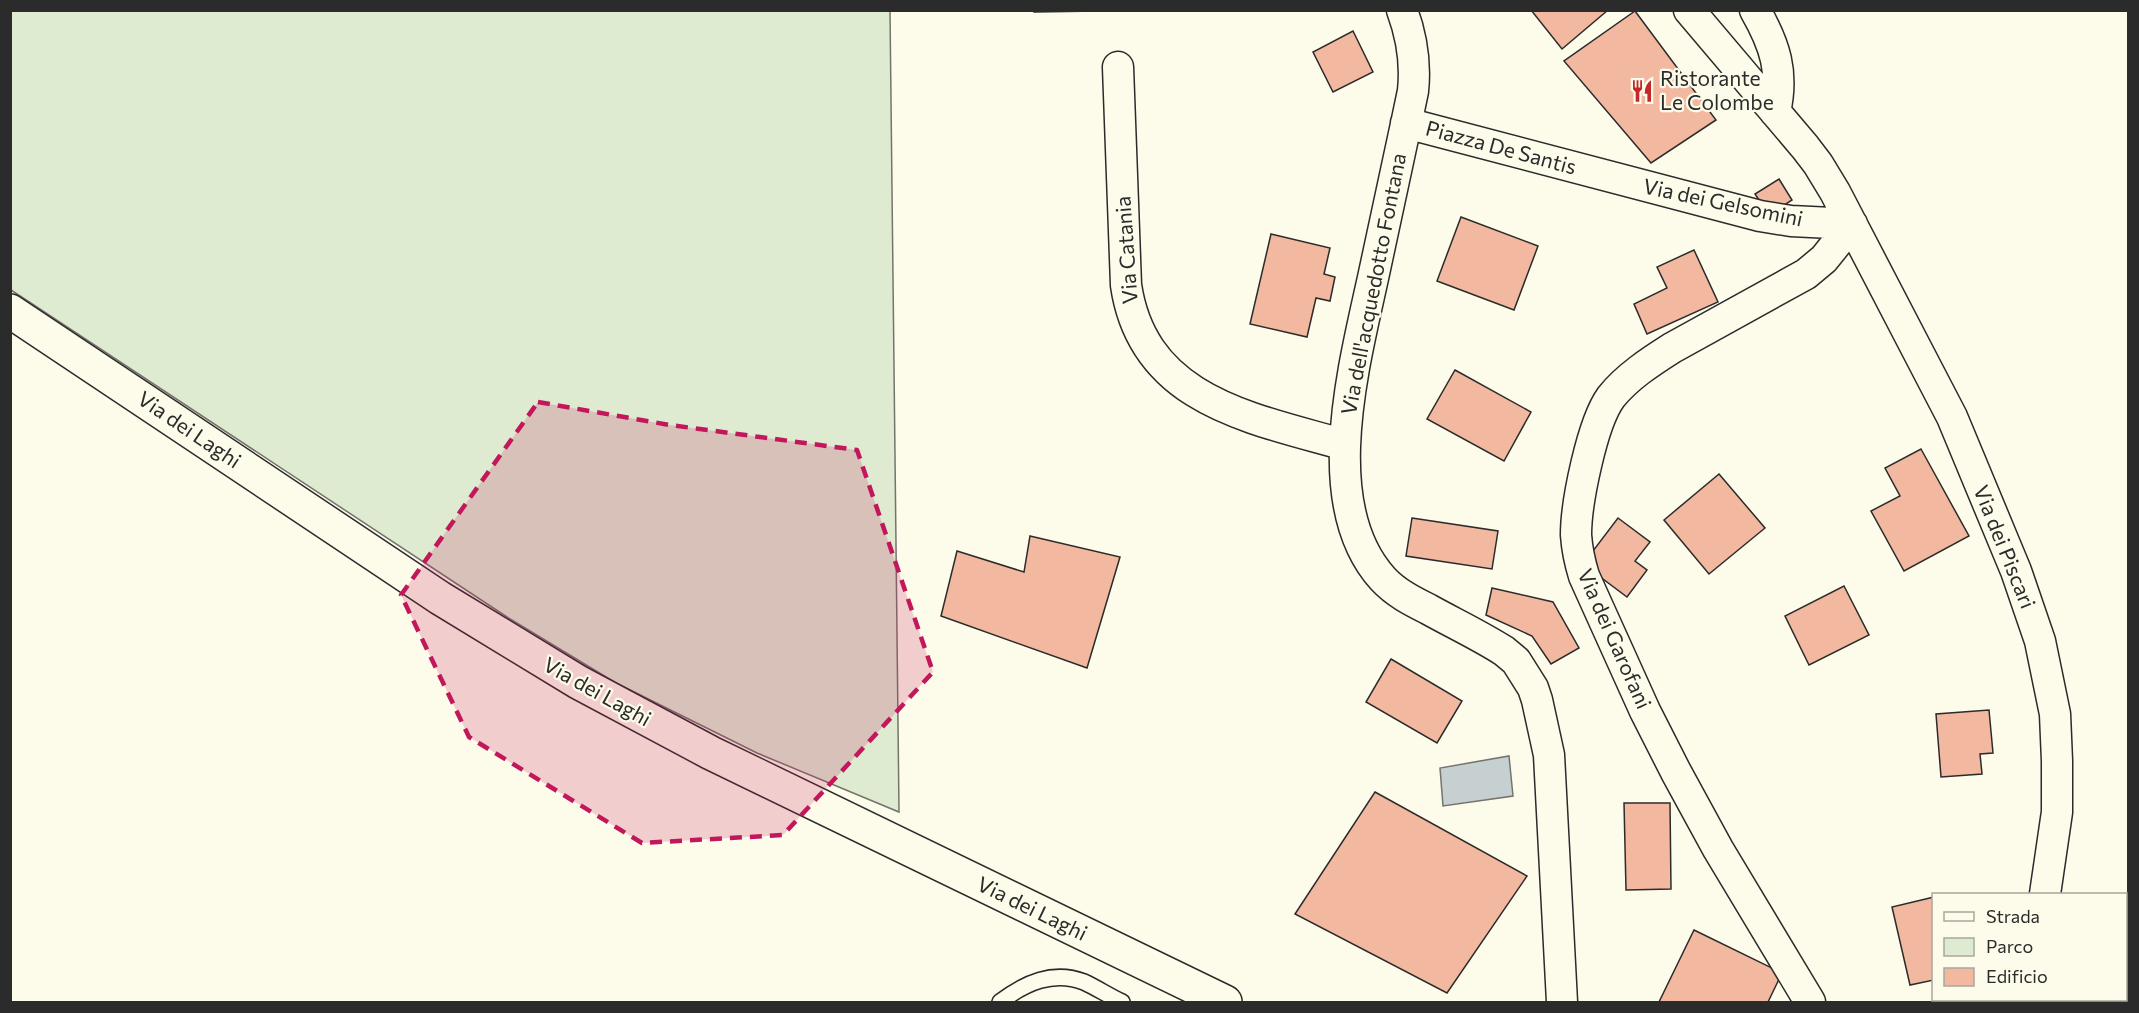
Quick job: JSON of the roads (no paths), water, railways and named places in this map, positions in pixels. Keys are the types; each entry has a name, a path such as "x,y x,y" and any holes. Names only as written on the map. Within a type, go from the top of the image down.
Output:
{"main road":[{"name":"Via dei Laghi","path":"10,311 440,598 578,682 727,761 1225,1002"}],"street":[{"name":"Via dell'acquedotto Fontana","path":"1402,10 1412,42 1415,62 1413,92 1350,392 1345,473 1351,513 1361,545 1372,566 1397,592 1504,651 1516,662 1533,688 1549,755 1562,1002"},
{"name":"Via dei Piscari","path":"1689,10 1818,164 1852,224 1952,417 2016,571 2040,641 2055,714 2057,812 2045,893"},
{"path":"1755,10 1770,38 1778,65 1779,80 1775,112"},
{"name":"Via Catania","path":"1118,67 1126,285 1132,316 1138,331 1159,361 1181,381 1214,404 1345,445"},
{"name":"Piazza De Santis","path":"1406,123 1595,174"},
{"name":"Via dei Gelsomini","path":"1595,174 1760,216 1791,221 1852,224"},
{"name":"Via dei Garofani","path":"1809,1002 1718,849 1644,711 1584,576 1578,553 1577,525 1594,435 1610,399 1623,384 1672,348 1806,274 1824,259 1852,224"}],"lane":[{"path":"1000,1002 1033,982 1059,977 1084,983 1122,1002"}],"place":[{"name":"Ristorante Le Colombe","path":"1642,91"}]}
